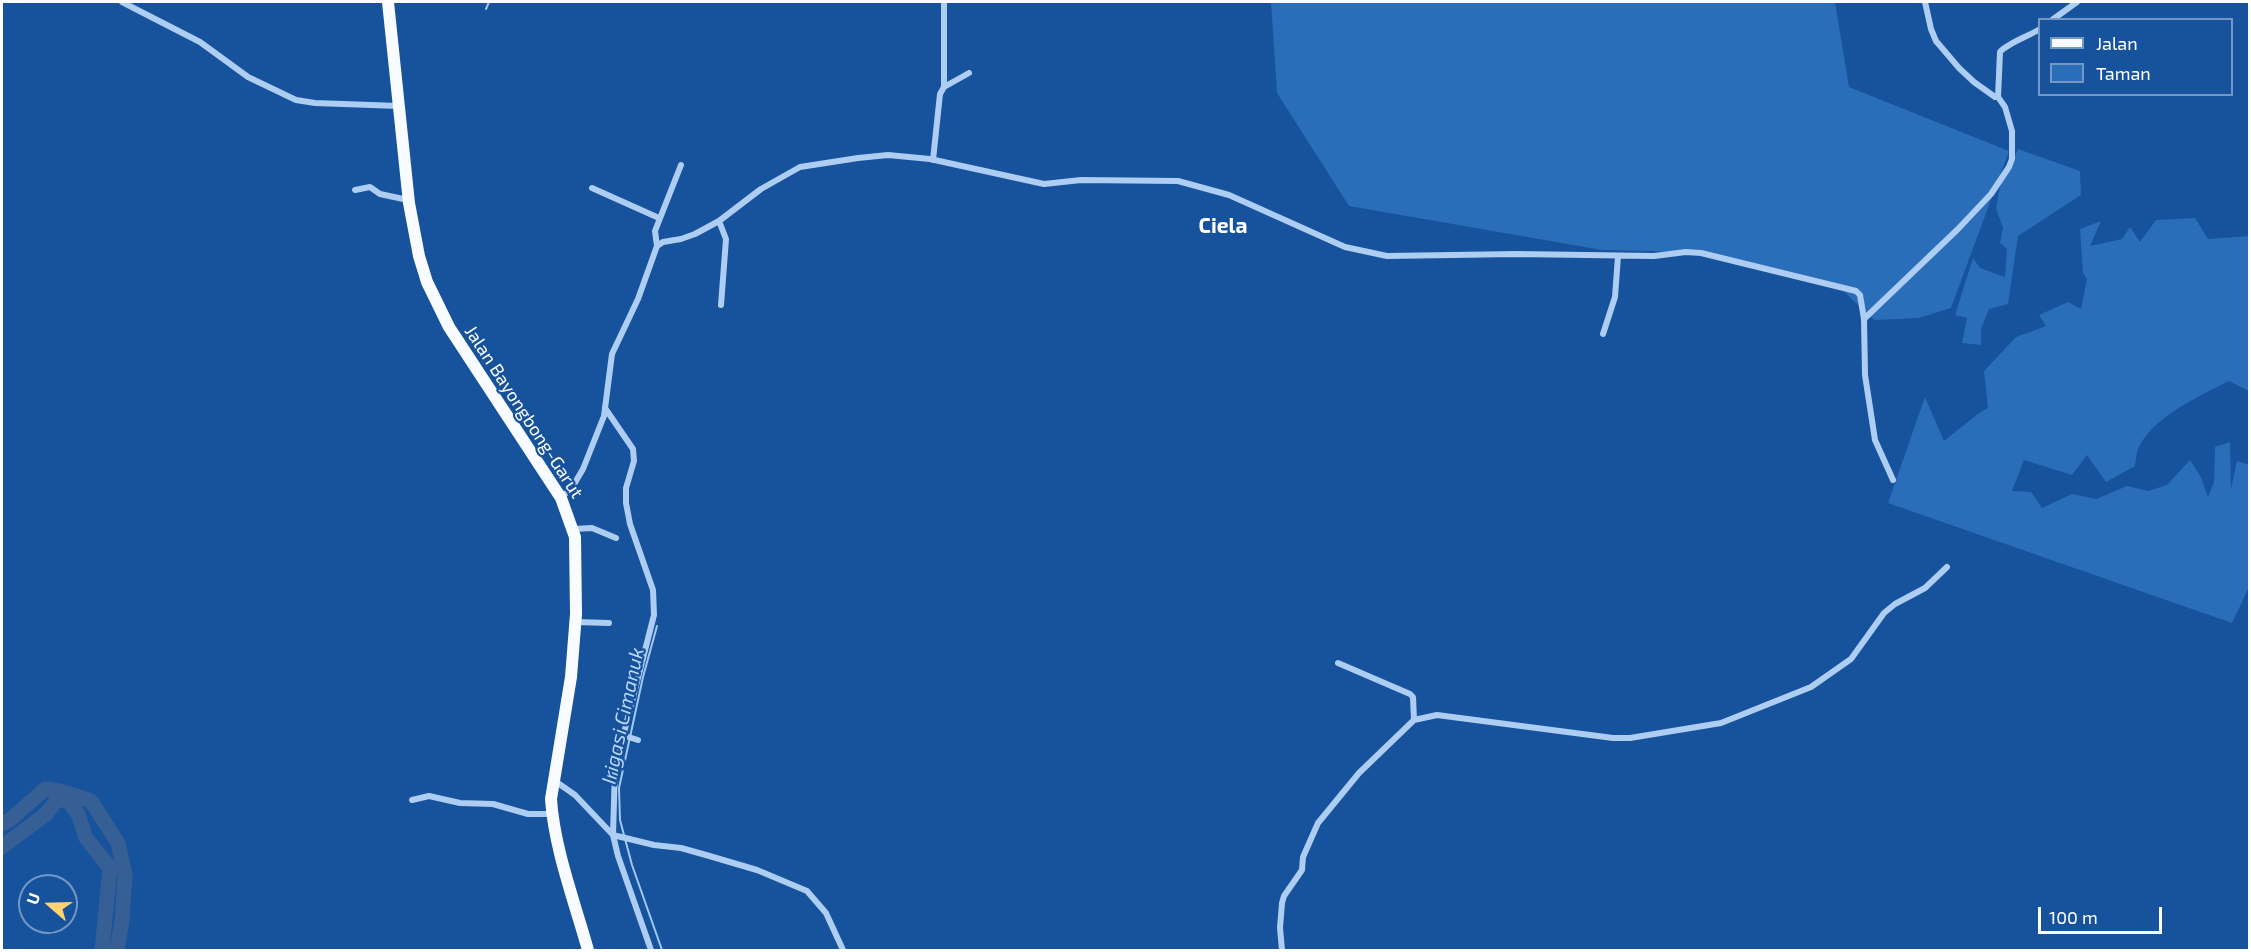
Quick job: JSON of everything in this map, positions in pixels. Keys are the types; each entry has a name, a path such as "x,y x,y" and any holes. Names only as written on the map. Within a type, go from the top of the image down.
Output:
{"main road":[{"name":"Jalan Bayongbong-Garut","path":"388,2 409,200 413,228 427,282 449,327 561,498 573,529 576,552 576,622 571,677 551,799 569,884 588,951"}],"street":[{"path":"122,2 200,42 248,77 296,100 315,103 399,106"},
{"path":"933,160 938,103 944,87 944,2"},
{"path":"1925,2 1930,29 1936,41 1959,69 1995,97 1998,96"},
{"path":"2055,18 2077,2"},
{"path":"1864,319 1958,229 2002,179 2012,159 2013,145 2009,117 1998,96 2000,52 2038,30"},
{"path":"944,87 969,73"},
{"path":"657,246 663,242 695,234 719,221 761,189 800,167 888,155 933,160 1044,184 1082,180 1178,181 1194,184 1229,195 1345,247 1387,256 1516,254 1654,256 1686,252 1701,253 1810,278 1856,291 1860,295 1864,319 1865,375 1875,440 1893,480"},
{"path":"561,498 573,486 583,469 604,416 612,354 642,289 657,246 654,235 659,218 681,165"},
{"path":"355,190 370,186 380,194 409,200"},
{"path":"592,188 659,218"},
{"path":"719,221 726,239 721,305"},
{"path":"1602,334 1615,297 1618,256"},
{"path":"605,408 633,449 634,461 626,488 626,503 630,524 653,590 654,615 615,768 614,835 618,856 651,951"},
{"path":"573,529 590,527 616,538"},
{"path":"1282,951 1280,928 1282,903 1284,896 1302,870 1303,857 1311,835 1318,823 1359,773 1413,720 1437,715 1613,738 1630,738 1721,723 1811,687 1851,658 1889,608 1925,588 1947,567"},
{"path":"576,622 609,623"},
{"path":"1338,663 1410,694 1413,697 1413,720"},
{"path":"624,735 636,739"},
{"path":"555,781 575,795 614,835 625,839 681,848 757,870 800,886 826,913 843,951"},
{"path":"412,800 429,796 460,803 494,804 528,814 553,814"}],"green space":[{"path":"1271,2 1835,2 1849,87 2009,151 1951,308 1919,318 1874,320 1838,286 1686,252 1602,250 1349,206 1277,93"},
{"path":"2018,149 2080,171 2081,195 2018,236 2008,304 1989,309 1981,329 1981,345 1962,343 1967,318 1955,315 1973,258 1980,268 2005,277 2007,249 2000,243 2003,228 1996,209 2000,186"},
{"path":"2195,218 2208,239 2249,236 2249,391 2229,381 2179,408 2155,426 2146,436 2138,449 2135,466 2106,482 2087,455 2072,475 2024,460 2012,491 2031,492 2042,508 2072,494 2096,499 2127,486 2148,491 2167,485 2190,460 2201,477 2208,497 2214,482 2215,447 2230,442 2231,489 2237,461 2250,465 2249,587 2232,623 1888,503 1925,397 1944,441 1988,408 1984,371 2016,337 2046,326 2039,315 2068,302 2081,309 2087,279 2083,273 2080,229 2101,221 2090,246 2122,239 2130,227 2140,242 2156,220"}],"waterway":[{"path":"486,9 489,2"},
{"name":"Irigasi Cimanuk","path":"657,626 643,677 619,788 620,820 632,865 662,950"},
{"path":"2,824 11,819 45,789 60,791 91,801 118,843 125,875 122,921 117,950"},
{"path":"2,847 46,814 56,801 67,799 78,814 86,838 110,868 102,950"}],"district":[{"name":"Ciela","path":"1223,226"}]}
